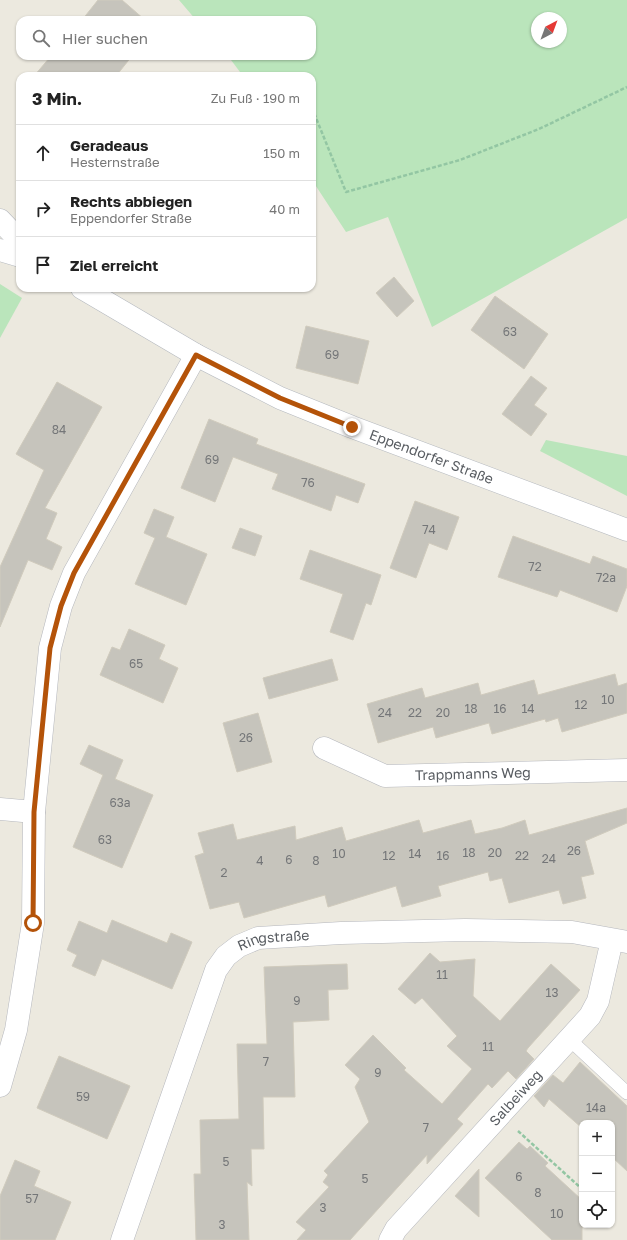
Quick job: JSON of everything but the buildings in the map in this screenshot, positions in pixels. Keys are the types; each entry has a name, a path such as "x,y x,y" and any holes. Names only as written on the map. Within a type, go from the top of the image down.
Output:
{"street":[{"path":"0,220 16,237"},
{"path":"0,250 16,255"},
{"name":"Eppendorfer Straße","path":"89,292 196,355 280,398 627,530"},
{"path":"0,1086 16,1030 33,923 34,812 50,648 61,606 74,573 196,355"},
{"name":"Trappmanns Weg","path":"324,748 385,776 627,770"},
{"path":"0,809 34,812"},
{"name":"Ringstraße","path":"122,1240 216,970 226,956 239,946 258,938 340,933 465,930 572,932 620,941"},
{"name":"Salbeiweg","path":"390,1240 396,1228 590,1016 598,1001 620,941"}],"lane":[{"path":"569,1039 627,1093"}],"path":[{"path":"316,118 346,192 460,160 539,129 627,87"},
{"path":"500,1115 579,1186"}],"green space":[{"path":"179,0 627,0 627,218 432,327 388,217 346,232 316,186 316,72 240,72 231,60 316,60 316,16 193,16"},
{"path":"0,284 22,298 0,338"},
{"path":"546,440 627,456 627,496 540,451"}],"route":[{"path":"33,923 34,812 50,648 61,606 74,573 196,355 280,398 352,427"}]}
